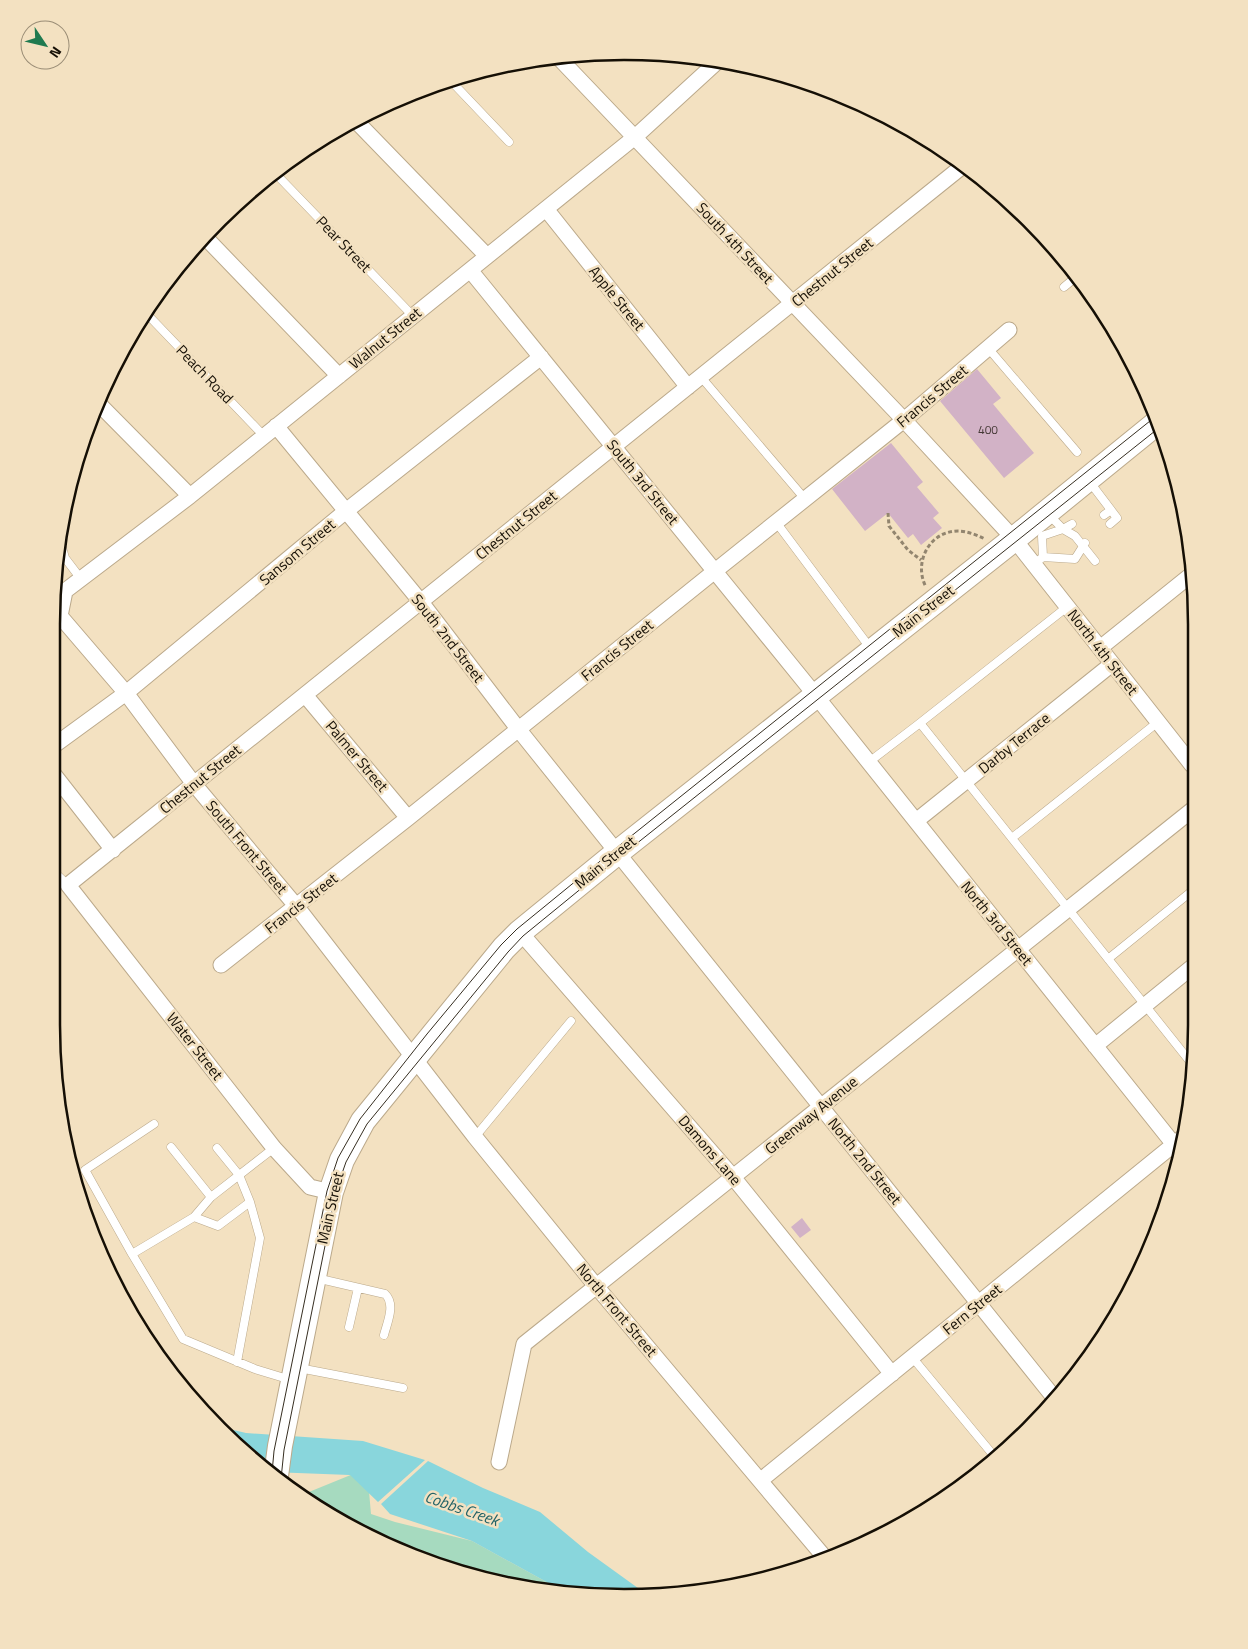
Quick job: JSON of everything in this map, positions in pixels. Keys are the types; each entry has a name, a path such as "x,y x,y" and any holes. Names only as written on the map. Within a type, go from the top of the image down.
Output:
{"main road":[{"name":"Main Street","path":"277,1467 331,1192 342,1160 363,1121 504,948 520,932 618,852 1006,545 1152,427"}],"street":[{"name":"South 4th Street","path":"564,63 904,420 1006,545"},
{"name":"Walnut Street","path":"61,600 65,591 190,496 635,137 710,67"},
{"path":"361,126 487,256"},
{"name":"Chestnut Street","path":"68,885 958,170"},
{"name":"Apple Street","path":"546,209 688,387"},
{"path":"209,242 338,376"},
{"name":"South 3rd Street","path":"470,270 815,695"},
{"name":"Francis Street","path":"221,965 519,730 714,571 904,420 1009,330"},
{"name":"Sansom Street","path":"60,741 126,693 346,511 541,357"},
{"path":"103,408 190,496"},
{"name":"South 2nd Street","path":"270,431 346,511 421,602 519,730 618,852"},
{"name":"North 4th Street","path":"1006,545 1038,560 1067,607 1188,760"},
{"path":"1100,648 1186,579"},
{"name":"South Front Street","path":"60,608 194,784 297,906 414,1057"},
{"name":"Darby Terrace","path":"916,821 1112,664"},
{"name":"Palmer Street","path":"305,695 408,818"},
{"name":"North 3rd Street","path":"815,695 1095,1046 1176,1141"},
{"path":"60,782 113,850"},
{"name":"Greenway Avenue","path":"499,1462 524,1344 1188,813"},
{"name":"North 2nd Street","path":"618,852 1051,1393"},
{"name":"Water Street","path":"68,885 274,1148 310,1187 331,1192"},
{"name":"Damons Lane","path":"520,932 733,1177 892,1374"},
{"path":"1095,1046 1188,971"},
{"name":"North Front Street","path":"414,1057 475,1137 596,1286 821,1553"},
{"name":"Fern Street","path":"760,1480 1174,1149"}],"lane":[{"path":"456,86 509,142"},
{"name":"Pear Street","path":"280,178 413,316"},
{"path":"1064,287 1071,281"},
{"name":"Peach Road","path":"151,318 270,431"},
{"path":"988,348 1077,452"},
{"path":"701,377 805,498"},
{"path":"1087,479 1117,518 1110,524"},
{"path":"1096,505 1103,500"},
{"path":"1104,515 1111,510"},
{"path":"1047,512 1063,529 1077,534 1094,561"},
{"path":"776,522 872,651"},
{"path":"1072,524 1042,536 1038,560 1075,559 1084,544"},
{"path":"64,558 81,579"},
{"path":"869,762 1067,607"},
{"path":"1012,838 1158,722"},
{"path":"920,723 1187,1058"},
{"path":"60,878 68,885"},
{"path":"1108,959 1188,894"},
{"path":"475,1137 571,1021"},
{"path":"154,1124 85,1170 183,1339 237,1362 295,1374 403,1388"},
{"path":"171,1147 211,1197"},
{"path":"217,1148 239,1175 250,1202 260,1238 237,1362"},
{"path":"132,1254 194,1217 211,1197 274,1148"},
{"path":"194,1217 218,1226 250,1202"},
{"path":"314,1278 385,1294 391,1304 384,1335"},
{"path":"349,1328 358,1288"},
{"path":"912,1358 991,1453"}],"path":[{"path":"888,513 889,526 908,550 921,560"},
{"path":"935,600 921,577 921,560 930,544 942,536 956,531 964,531 1006,545"}],"green space":[{"path":"358,1472 368,1480 371,1514 395,1522 472,1541 550,1584 478,1570 408,1546 375,1531 308,1492"}],"water":[{"path":"231,1429 246,1433 363,1441 425,1460 378,1502 350,1475 282,1472"},
{"name":"Cobbs Creek","path":"428,1461 483,1488 540,1512 588,1552 639,1589 587,1588 550,1584 472,1541 390,1514 381,1504"}],"building":[{"path":"977,369 1001,398 993,404 1034,453 1004,478 940,401"},
{"path":"891,443 923,482 917,487 939,513 933,518 942,528 921,545 913,534 908,538 888,513 865,531 832,489"},
{"path":"802,1218 811,1230 800,1238 791,1227"}],"tram line":[{"path":"273,1465 274,1451 327,1191 338,1158 360,1119 501,945 517,929 615,849 1150,421"},
{"path":"282,1472 284,1450 331,1216 346,1162 367,1124 508,952 523,936 621,856 1154,432"}]}
